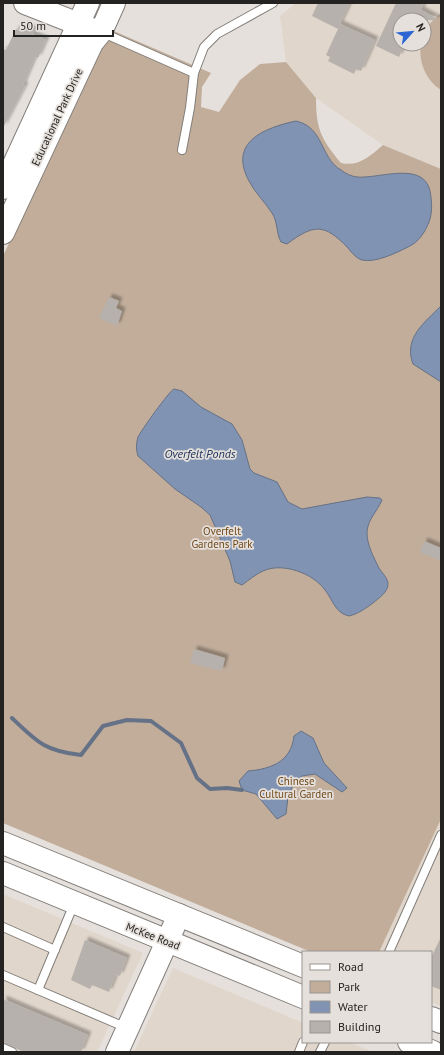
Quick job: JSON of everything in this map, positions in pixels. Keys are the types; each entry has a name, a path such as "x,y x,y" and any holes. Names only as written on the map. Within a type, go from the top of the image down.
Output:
{"street":[{"path":"25,3 78,25 101,32"},
{"name":"Educational Park Drive","path":"3,188 88,3"},
{"name":"Educational Park Drive","path":"3,233 92,43 101,32 114,3"},
{"path":"3,843 302,966"},
{"name":"McKee Road","path":"4,877 144,933 167,940 302,997"},
{"path":"117,1052 179,915"},
{"path":"411,1043 433,1052"}],"lane":[{"path":"182,150 190,108 194,74 204,47 217,34 273,3"},
{"path":"101,32 194,74"},
{"path":"389,951 441,834"},
{"path":"38,990 74,904"},
{"path":"3,927 55,950"},
{"path":"3,975 128,1028"},
{"path":"320,1052 324,1043"},
{"path":"3,1048 12,1052"}],"shaded area":[{"path":"296,3 441,3 441,169 383,145 316,98 286,62 280,16"},
{"path":"441,819 441,1006 432,1002 432,951 379,951"},
{"path":"3,894 143,953 97,1052 3,1052"},
{"path":"173,968 302,1023 302,1043 351,1043 373,1052 134,1052"}],"green space":[{"path":"441,13 441,90 427,76 422,64 420,52 432,52 432,22"},
{"name":"Overfelt Gardens Park","path":"109,29 211,73 202,87 201,107 219,112 240,80 260,64 286,62 316,98 317,118 321,133 324,140 341,163 347,164 364,160 383,145 441,169 441,819 379,951 309,951 3,823 3,256"}],"water":[{"path":"296,121 305,124 312,130 334,165 349,175 367,177 402,173 413,174 422,178 428,186 432,210 427,226 418,240 412,245 392,255 368,261 358,258 340,240 325,230 312,230 296,237 287,244 281,242 274,216 249,181 244,168 243,156 246,147 253,139 262,133 272,128"},
{"path":"441,306 441,382 413,364 411,346 417,331"},
{"name":"Overfelt Ponds","path":"174,389 182,391 201,407 232,424 242,440 250,469 254,473 277,482 288,502 302,509 367,497 380,498 382,500 370,520 367,533 369,547 379,568 388,582 388,587 383,595 365,609 349,616 337,609 320,584 305,574 297,571 279,568 271,569 263,571 242,585 235,582 230,561 210,515 175,489 138,456 136,447 138,437 161,403"},
{"path":"301,731 313,738 324,763 347,788 342,792 315,774 302,776 295,781 288,797 286,814 277,819 256,794 242,790 239,781 248,771 272,766 284,758 289,752 294,736"}],"building":[{"path":"318,3 350,3 340,24 375,40 361,71 356,69 354,74 328,61 330,57 326,55 338,29 312,16"},
{"path":"396,3 424,3 421,10 425,12 392,12 392,52 401,52 399,57 376,46"},
{"path":"432,16 439,20 432,20"},
{"path":"23,25 34,30 32,34 46,40 38,58 35,57 23,85 25,86 3,128 3,49 6,50 16,29 21,31"},
{"path":"109,297 119,301 116,308 122,311 117,326 99,318"},
{"path":"424,541 441,548 441,561 420,552"},
{"path":"194,649 225,658 222,671 190,663"},
{"path":"441,937 441,990 432,986 432,956"},
{"path":"85,940 127,958 120,976 116,974 109,992 92,985 90,989 71,980"},
{"path":"3,999 88,1035 81,1052 24,1052 3,1043"}],"waterway":[{"path":"12,718 42,744 59,751 81,755 103,726 127,720 151,721 181,743 197,778 210,789 227,788 242,790"}],"park label":[{"name":"Chinese Cultural Garden","path":"296,787"}]}
